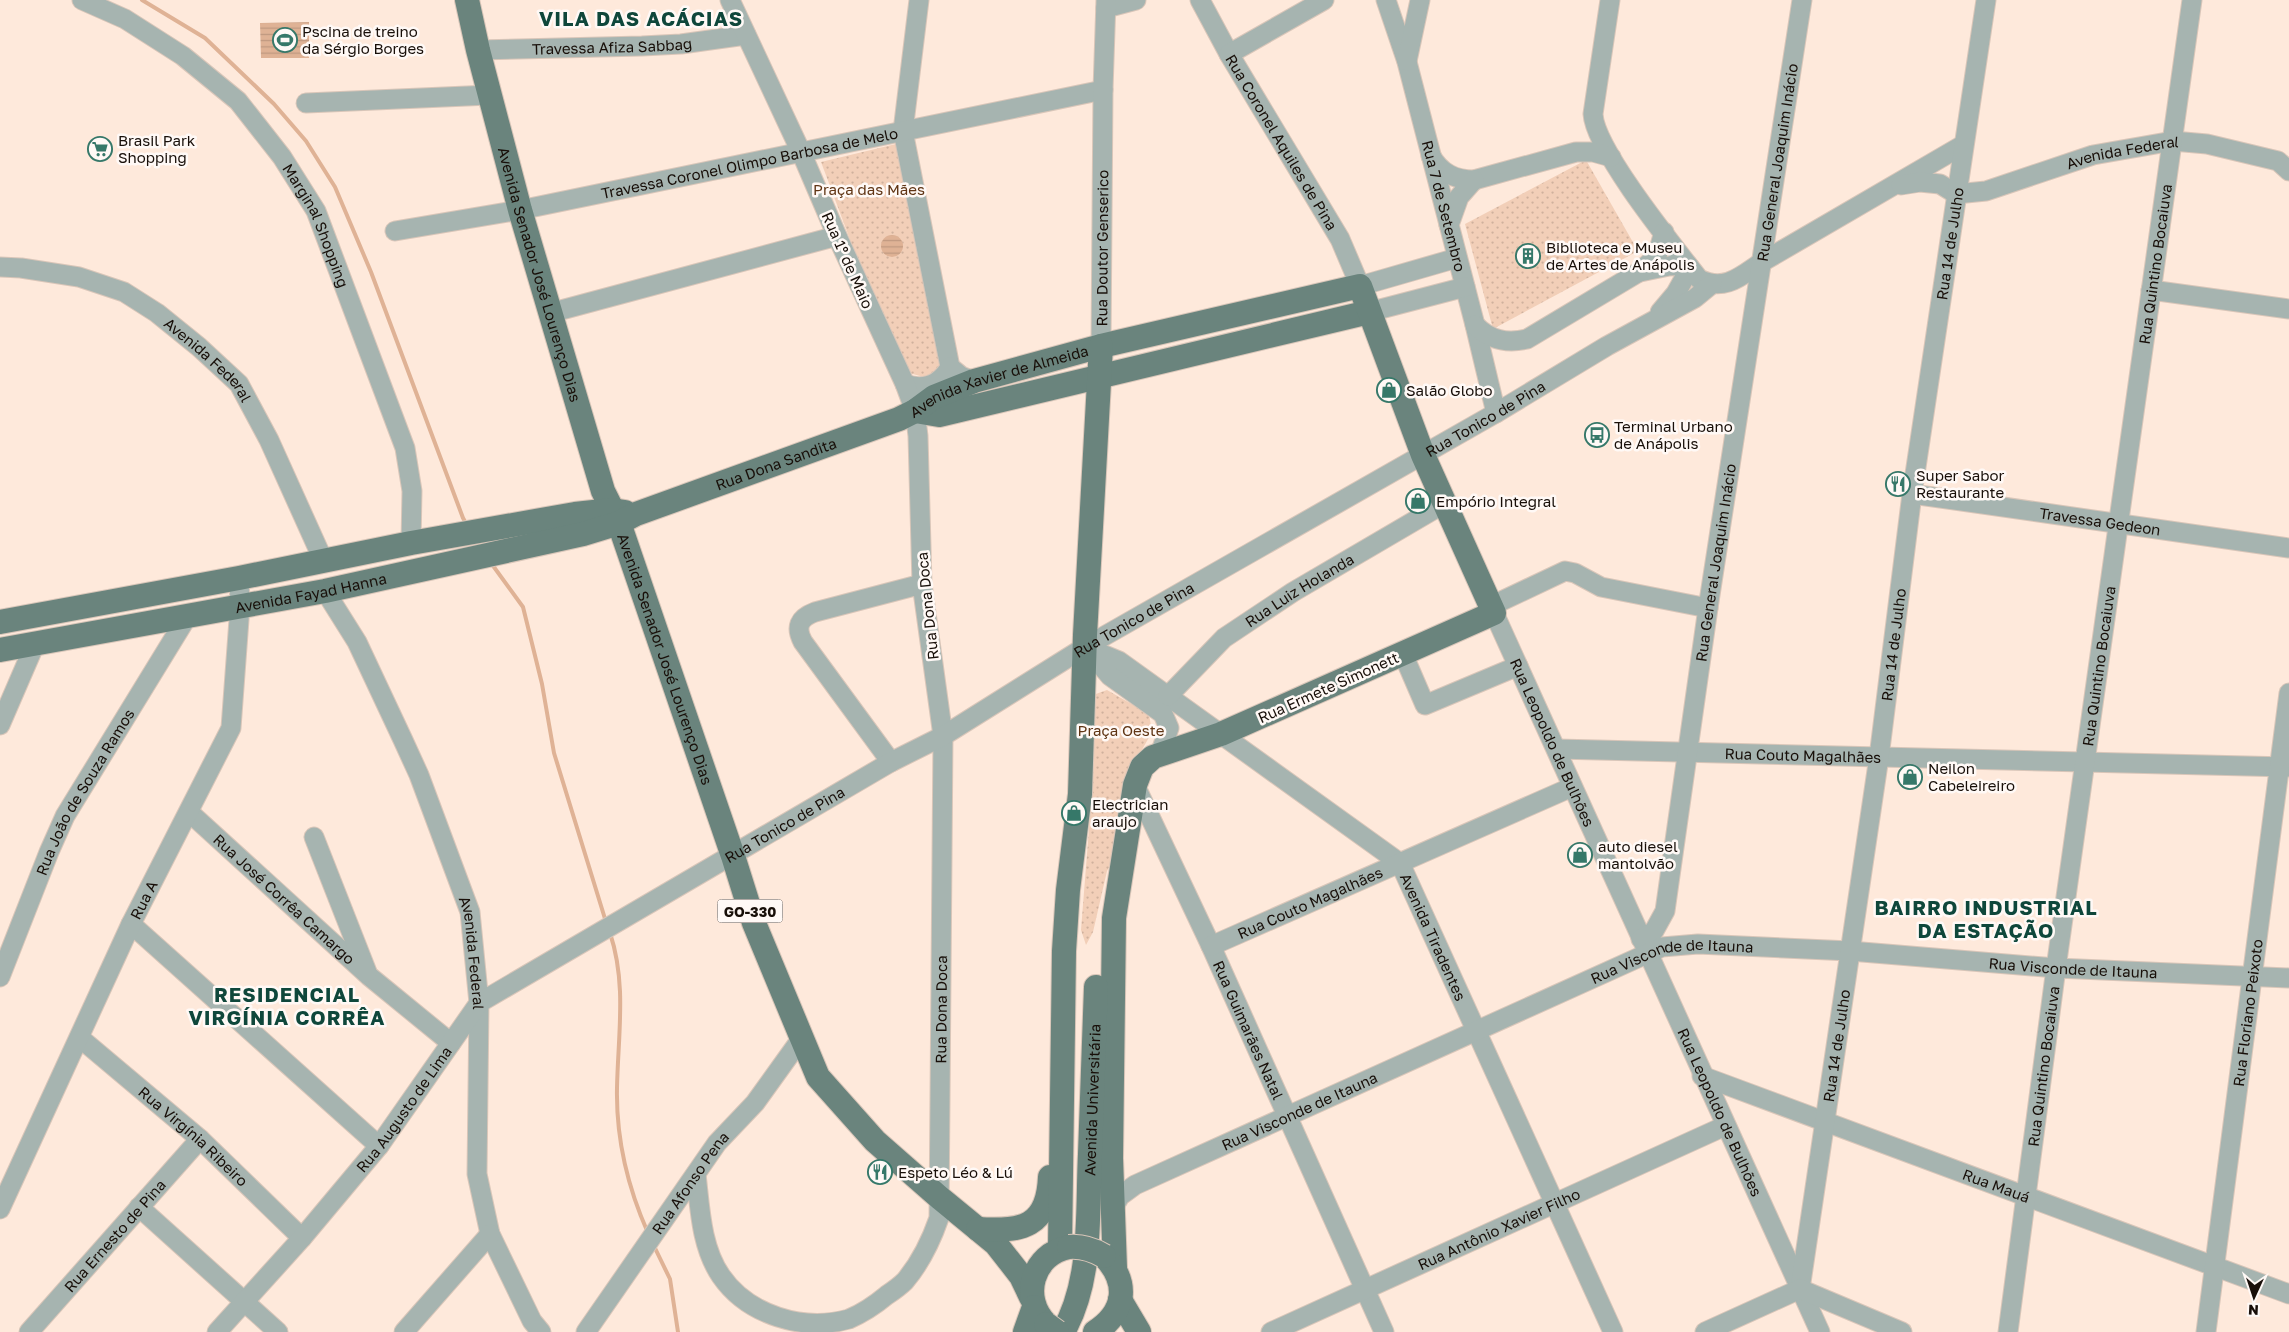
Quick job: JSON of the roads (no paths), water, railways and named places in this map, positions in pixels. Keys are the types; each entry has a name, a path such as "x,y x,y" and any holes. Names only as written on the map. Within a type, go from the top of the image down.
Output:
{"main road":[{"name":"Avenida Senador José Lourenço Dias","path":"467,0 478,50 520,210 603,491 622,516 754,924 801,1039 818,1077 875,1140 940,1198 987,1236 1021,1276 1043,1322"},
{"name":"Rua Leopoldo de Bulhões","path":"1360,286 1423,454 1492,610"},
{"name":"Avenida Xavier de Almeida","path":"915,411 934,397 974,381 1101,346 1360,286"},
{"name":"Avenida Xavier de Almeida","path":"915,411 939,415 1370,312"},
{"name":"Rua Doutor Genserico","path":"1085,647 1101,346"},
{"name":"Rua Dona Sandita","path":"622,516 915,411"},
{"name":"Avenida Fayad Hanna","path":"0,622 324,562 411,543 575,514 622,516"},
{"name":"Avenida Fayad Hanna","path":"0,650 325,591 485,557 583,534 622,516"},
{"name":"Rua Ermete Simonett","path":"1160,754 1221,734 1403,654 1492,610"},
{"name":"Avenida Universitária","path":"1060,1249 1063,999 1068,890 1080,794 1085,647"},
{"name":"Avenida Universitária","path":"1120,1300 1121,1284 1110,1262 1112,1210 1111,994 1114,918 1120,867 1135,785 1142,767 1153,757 1160,754"},
{"name":"Avenida Universitária","path":"1043,1322 1069,1321 1081,1286 1086,1243 1098,936 1102,908 1120,867"},
{"name":"Avenida Universitária","path":"1043,1322 1060,1305 1067,1283 1073,1197 1076,953 1074,925 1068,890"},
{"path":"987,1236 1004,1230 1023,1228 1036,1219 1048,1199 1053,1056 1063,999"},
{"name":"Avenida Senador José Lourenço Dias","path":"987,1236 1017,1252 1080,1246 1094,1250 1110,1262"},
{"path":"1043,1322 1033,1276 1041,1263 1060,1249"},
{"path":"1095,1332 1106,1325 1115,1314 1120,1300"},
{"path":"1120,1300 1138,1332"}],"street":[{"name":"Marginal Shopping","path":"82,0 125,19 183,56 238,101 282,157 316,211 405,448 412,491 411,543"},
{"name":"Rua 1º de Maio","path":"730,0 802,152 837,236 905,384 915,411"},
{"path":"919,0 903,131 950,367 961,376 974,381"},
{"path":"1106,4 1136,0"},
{"name":"Rua Coronel Aquiles de Pina","path":"1200,0 1229,54 1340,239 1360,286"},
{"path":"1229,54 1324,0"},
{"name":"Rua 7 de Setembro","path":"1386,0 1407,62 1496,413"},
{"path":"1407,62 1420,0"},
{"path":"1610,0 1592,114 1595,131 1611,157 1699,279 1712,284 1731,283 1762,262 1963,145"},
{"name":"Rua General Joaquim Inácio","path":"1645,946 1665,911 1708,608 1802,0"},
{"name":"Rua 14 de Julho","path":"1800,1288 1879,757 1912,494 1986,0"},
{"name":"Rua Quintino Bocaiuva","path":"2008,1332 2056,968 2192,0"},
{"name":"Rua Doutor Genserico","path":"1101,346 1103,90 1106,4"},
{"name":"Travessa Afiza Sabbag","path":"478,50 681,44 746,35"},
{"name":"Travessa Coronel Olimpo Barbosa de Melo","path":"395,231 520,210 1103,90"},
{"path":"306,103 490,95"},
{"name":"Avenida Federal","path":"1956,194 1986,191 2092,155 2173,141 2207,144 2278,161 2289,171"},
{"path":"1428,149 1435,162 1446,173 1459,179 1474,180 1576,152 1593,152 1611,157"},
{"path":"1449,225 1459,197 1474,180"},
{"path":"1893,186 1928,182 1940,184 1956,194"},
{"path":"1475,325 1496,339 1512,342 1527,338 1639,272 1657,256 1664,232"},
{"path":"550,313 837,236"},
{"name":"Avenida Xavier de Almeida","path":"1360,286 1457,258"},
{"path":"1639,272 1669,266 1689,266"},
{"name":"Rua Tonico de Pina","path":"1650,322 1676,293 1689,266"},
{"name":"Avenida Federal","path":"0,268 21,268 80,277 124,292 157,313 199,347 239,384 269,440 324,562"},
{"name":"Rua Tonico de Pina","path":"618,920 733,856 891,762 943,736 1085,647 1496,413 1650,322 1695,298 1712,284"},
{"name":"Avenida Xavier de Almeida","path":"1370,312 1465,287"},
{"path":"2151,290 2289,309"},
{"path":"905,384 918,387 932,385 943,378 950,367"},
{"name":"Rua Dona Doca","path":"696,1174 706,1246 721,1276 741,1298 767,1315 794,1324 820,1325 847,1320 870,1308 904,1282 924,1256 939,1218 943,736 922,584 918,436 915,411"},
{"name":"Travessa Gedeon","path":"1912,494 2289,548"},
{"name":"Rua Luiz Holanda","path":"1168,696 1224,638 1293,592 1445,503"},
{"name":"Rua Ermete Simonett","path":"1492,610 1565,571 1574,573 1600,587 1708,608"},
{"name":"Rua A","path":"0,1209 131,924 231,728 240,606 239,578"},
{"path":"891,762 803,642 798,633 798,624 805,616 815,612 922,584"},
{"name":"Avenida Federal","path":"325,591 357,642 426,793 470,912 479,1003 477,1174 490,1234 532,1321 541,1332"},
{"name":"Rua Leopoldo de Bulhões","path":"1492,610 1659,973 1702,1076 1820,1332"},
{"name":"Rua João de Souza Ramos","path":"0,977 65,816 187,617"},
{"path":"0,725 35,644"},
{"path":"1085,647 1110,676 1163,714 1169,728 1160,754"},
{"name":"Avenida Tiradentes","path":"1085,647 1119,661 1400,863 1613,1332"},
{"path":"1403,654 1425,705 1518,666"},
{"name":"Rua Floriano Peixoto","path":"2206,1332 2216,1266 2251,976 2284,766 2289,693"},
{"name":"Rua Couto Magalhães","path":"1556,749 2284,766"},
{"name":"Rua Guimarães Natal","path":"1135,785 1211,946 1384,1332"},
{"name":"Rua Couto Magalhães","path":"1211,946 1572,787"},
{"name":"Rua José Corrêa Camargo","path":"188,812 369,976 451,1043"},
{"path":"314,837 369,976"},
{"name":"Rua Augusto de Lima","path":"217,1332 302,1238 379,1146 479,1003 618,920"},
{"path":"131,924 379,1146"},
{"name":"Rua Visconde de Itauna","path":"1112,1210 1120,1196 1129,1188 1476,1031 1645,946 1698,944 1850,951 2056,968 2289,978"},
{"name":"Rua Virgínia Ribeiro","path":"80,1038 200,1139 302,1238"},
{"name":"Rua Afonso Pena","path":"586,1332 717,1144 755,1103 801,1039"},
{"name":"Rua Mauá","path":"1702,1076 2289,1294"},
{"name":"Rua Antônio Xavier Filho","path":"1271,1332 1725,1126"},
{"name":"Rua Ernesto de Pina","path":"29,1332 200,1139"},
{"path":"139,1207 278,1332"},
{"path":"404,1332 490,1234"},
{"path":"1705,1332 1800,1288 1902,1332"}],"waterway":[{"path":"142,0 205,38 274,104 306,141 335,187 371,272 467,525"},
{"path":"491,563 523,607 542,684 554,753 606,922"},
{"path":"610,933 615,952 620,990 617,1106 621,1144 629,1180 648,1233"},
{"path":"653,1244 670,1279 678,1332"}],"place":[{"name":"Pscina de treino da Sérgio Borges","path":"285,40"},
{"name":"Brasil Park Shopping","path":"100,149"},
{"name":"Biblioteca e Museu de Artes de Anápolis","path":"1528,256"},
{"name":"Salão Globo","path":"1389,390"},
{"name":"Terminal Urbano de Anápolis","path":"1597,435"},
{"name":"Super Sabor Restaurante","path":"1898,484"},
{"name":"Empório Integral","path":"1418,501"},
{"name":"Neilon Cabeleireiro","path":"1910,777"},
{"name":"Electrician araujo","path":"1074,813"},
{"name":"auto diesel mantolvão","path":"1580,855"},
{"name":"Espeto Léo & Lú","path":"880,1172"}],"district":[{"name":"VILA DAS ACÁCIAS","path":"641,18"},
{"name":"BAIRRO INDUSTRIAL DA ESTAÇÃO","path":"1986,918"},
{"name":"RESIDENCIAL VIRGÍNIA CORRÊA","path":"287,1006"}],"park label":[{"name":"Praça das Mães","path":"869,189"},
{"name":"Praça Oeste","path":"1121,730"}]}
